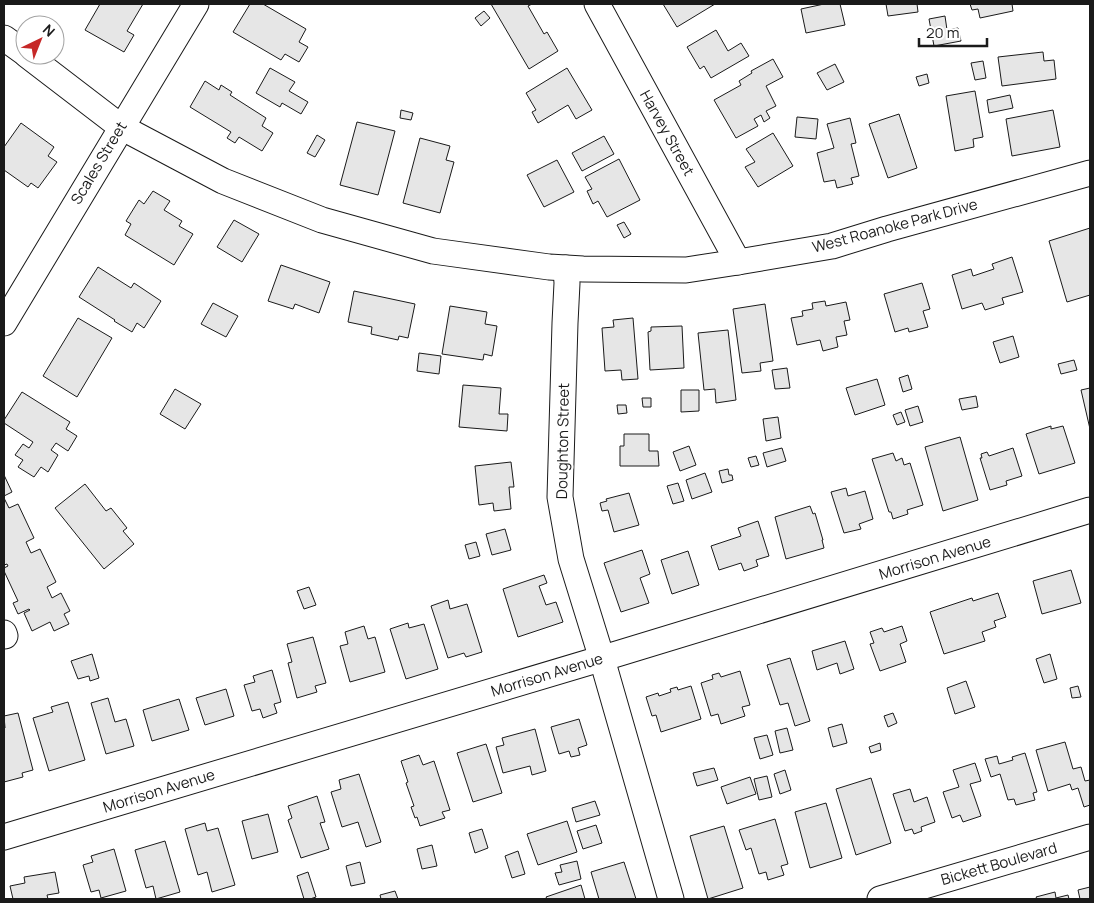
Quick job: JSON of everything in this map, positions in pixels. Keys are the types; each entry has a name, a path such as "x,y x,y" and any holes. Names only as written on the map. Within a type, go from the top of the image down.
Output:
{"street":[{"name":"Scales Street","path":"4,324 196,4"},
{"name":"Harvey Street","path":"596,4 738,262"},
{"name":"West Roanoke Park Drive","path":"4,38 15,46"},
{"name":"West Roanoke Park Drive","path":"40,65 121,127 223,181 322,220 433,250 549,267 686,270 832,246 1090,173"},
{"name":"Doughton Street","path":"566,268 560,497 571,559 602,659 671,899"},
{"name":"Morrison Avenue","path":"4,837 602,659 1090,510"},
{"name":"Bickett Boulevard","path":"880,899 1090,837"}],"building":[{"path":"100,4 143,4 127,31 134,35 124,52 85,30"},
{"path":"250,4 263,4 306,29 299,42 308,47 299,62 285,54 281,60 233,32"},
{"path":"491,4 532,4 528,6 544,34 547,32 558,51 529,69"},
{"path":"663,4 715,4 677,27"},
{"path":"824,4 840,4 845,25 806,33 801,9"},
{"path":"886,4 917,4 918,12 888,16"},
{"path":"970,4 1012,4 1013,11 980,18 978,9 972,10"},
{"path":"484,11 490,18 481,26 475,18"},
{"path":"945,16 947,30 958,28 961,41 934,46 929,19"},
{"path":"716,30 728,51 741,43 749,56 711,78 704,66 700,69 687,47"},
{"path":"1043,52 1044,61 1054,60 1056,79 1002,86 998,57"},
{"path":"773,59 783,77 766,86 776,106 766,111 770,118 764,122 761,115 754,119 758,126 736,138 714,100 741,85 739,81 752,73 751,71"},
{"path":"983,61 986,78 975,80 971,63"},
{"path":"835,64 844,82 827,90 817,73"},
{"path":"270,68 295,82 289,91 308,102 301,114 282,103 280,107 256,93"},
{"path":"567,68 592,110 576,119 568,105 538,123 532,112 536,110 526,93"},
{"path":"927,74 929,83 919,86 916,77"},
{"path":"205,81 219,90 221,85 232,92 230,95 266,118 262,126 273,133 262,151 239,137 235,143 227,138 231,132 190,107"},
{"path":"975,91 983,137 973,139 974,147 955,151 946,96"},
{"path":"1010,95 1013,108 989,113 987,100"},
{"path":"401,110 413,113 411,120 400,118"},
{"path":"1053,110 1060,147 1012,156 1006,119"},
{"path":"899,114 917,168 888,178 869,124"},
{"path":"797,117 818,119 816,139 795,137"},
{"path":"850,118 856,143 851,144 859,176 851,178 853,184 837,188 835,180 824,182 817,153 834,148 827,124"},
{"path":"357,122 395,131 378,195 340,185"},
{"path":"21,123 54,147 48,156 57,162 38,188 31,183 28,187 4,170 4,147"},
{"path":"773,133 793,166 758,187 745,167 755,162 746,149"},
{"path":"317,135 325,140 315,157 307,153"},
{"path":"604,136 614,154 582,171 572,153"},
{"path":"420,138 450,146 446,160 454,162 440,213 403,203"},
{"path":"619,159 640,200 607,217 598,201 593,204 587,191 592,189 585,177"},
{"path":"557,160 574,192 544,207 527,175"},
{"path":"153,191 170,201 164,210 182,221 179,226 193,234 174,265 125,235 131,224 126,221 139,200 144,204"},
{"path":"234,220 259,234 242,262 217,247"},
{"path":"624,222 631,234 624,238 617,225"},
{"path":"1090,228 1090,295 1067,302 1049,241"},
{"path":"1012,257 1023,292 1002,298 1004,304 985,310 982,303 962,309 952,275 971,269 973,276 994,269 992,264"},
{"path":"281,265 330,282 319,313 295,304 293,309 268,301"},
{"path":"98,267 131,288 134,283 161,301 144,328 137,323 132,332 79,297"},
{"path":"922,283 930,309 923,311 928,327 909,332 908,328 895,332 884,294"},
{"path":"354,291 415,304 408,338 399,336 398,340 371,334 372,327 348,322"},
{"path":"825,301 826,306 846,302 850,320 844,321 847,335 836,337 838,347 823,351 820,340 797,345 791,318 803,316 802,311 813,309 812,303"},
{"path":"213,303 238,316 226,337 201,324"},
{"path":"765,304 773,361 760,363 761,371 742,373 733,309"},
{"path":"450,306 487,312 485,324 497,326 492,356 484,354 483,360 442,354"},
{"path":"78,318 112,338 77,397 43,376"},
{"path":"633,318 638,379 622,380 621,370 605,371 602,328 614,327 613,320"},
{"path":"682,326 684,368 650,370 648,332 651,331 651,327"},
{"path":"728,330 736,400 716,403 715,389 704,390 698,333"},
{"path":"1013,336 1019,357 1000,363 993,342"},
{"path":"419,353 441,356 439,374 417,371"},
{"path":"1074,360 1077,370 1061,374 1058,364"},
{"path":"787,368 790,388 775,389 772,370"},
{"path":"908,375 912,389 903,392 899,378"},
{"path":"877,379 885,405 855,415 846,388"},
{"path":"463,385 501,388 499,414 508,414 507,431 459,427"},
{"path":"1090,388 1090,429 1081,390"},
{"path":"175,389 201,404 185,429 160,414"},
{"path":"681,390 699,390 699,411 681,412"},
{"path":"22,392 70,422 66,429 77,436 68,451 56,443 51,450 58,455 48,472 41,467 34,477 18,467 23,460 15,455 23,444 29,448 33,442 4,423 4,420"},
{"path":"976,396 978,407 962,410 959,399"},
{"path":"642,398 651,398 651,407 643,407"},
{"path":"617,405 626,405 627,413 618,414"},
{"path":"918,406 923,422 910,426 905,410"},
{"path":"901,412 905,422 897,425 893,415"},
{"path":"778,417 781,438 766,441 763,419"},
{"path":"1051,426 1051,429 1063,426 1075,463 1039,474 1026,434"},
{"path":"624,434 649,434 649,451 658,451 659,466 620,466 620,446 624,446"},
{"path":"960,437 978,500 943,511 925,447"},
{"path":"689,446 696,465 680,471 673,452"},
{"path":"782,448 786,461 767,467 763,453"},
{"path":"1013,448 1022,476 1006,481 1007,485 990,490 980,458 982,458 981,454 987,452 989,456"},
{"path":"893,453 896,461 902,458 904,465 910,463 923,505 907,510 908,514 893,519 872,459"},
{"path":"756,456 759,465 751,467 748,458"},
{"path":"511,462 514,487 509,487 511,509 494,511 493,503 479,505 475,466"},
{"path":"728,469 729,475 732,475 733,480 722,483 719,471"},
{"path":"705,473 712,492 692,499 686,480"},
{"path":"4,475 12,492 4,496"},
{"path":"678,483 684,501 673,504 667,486"},
{"path":"85,484 106,511 111,508 127,528 123,531 134,544 104,569 55,508"},
{"path":"846,488 848,496 865,491 873,519 859,524 861,529 844,533 831,492"},
{"path":"629,493 639,525 614,532 608,510 602,511 600,503 607,501 606,499"},
{"path":"4,498 9,508 18,504 34,538 26,542 31,553 40,549 56,582 47,587 52,598 61,593 70,611 64,614 69,624 54,631 50,622 32,631 24,613 30,610 18,614 13,603 18,601 4,571 4,568 8,566 7,564 4,565"},
{"path":"810,506 813,514 815,513 824,548 786,559 775,517"},
{"path":"758,521 769,556 756,560 758,566 744,571 741,563 719,570 711,546 741,536 738,528"},
{"path":"505,529 511,550 492,555 486,534"},
{"path":"476,542 480,556 469,559 465,545"},
{"path":"642,550 650,574 640,578 649,603 621,612 604,563"},
{"path":"688,551 699,585 672,594 661,560"},
{"path":"1071,570 1081,603 1042,614 1033,581"},
{"path":"544,575 547,583 539,586 546,605 556,602 563,622 518,637 503,589"},
{"path":"309,587 316,605 304,609 297,591"},
{"path":"998,593 1006,617 994,621 996,627 982,632 985,641 944,654 930,612 972,598 973,601"},
{"path":"448,600 450,609 467,604 482,652 466,657 464,653 448,658 431,606"},
{"path":"408,623 409,628 424,624 438,669 406,679 390,629"},
{"path":"364,626 368,639 375,637 385,672 350,682 340,646 348,644 345,632"},
{"path":"902,626 907,641 900,644 906,662 880,671 870,644 874,643 870,632 882,628 884,632"},
{"path":"313,637 326,683 315,686 317,692 297,698 288,663 292,662 287,644"},
{"path":"845,641 854,669 840,674 837,663 817,670 812,651"},
{"path":"92,654 99,678 90,681 89,676 78,679 71,661"},
{"path":"1050,654 1057,679 1044,683 1036,659"},
{"path":"790,658 810,721 795,726 788,703 780,705 767,665"},
{"path":"272,670 281,702 274,704 277,713 263,718 260,709 252,711 244,685 255,682 253,676"},
{"path":"740,671 750,705 742,707 745,716 721,724 718,714 711,716 701,683 713,679 712,675 719,673 721,677"},
{"path":"966,681 975,707 955,714 947,688"},
{"path":"691,686 701,719 661,732 656,715 652,716 646,697 658,693 659,696 671,692 670,689 677,687 678,690"},
{"path":"1078,686 1081,697 1072,698 1070,688"},
{"path":"226,689 234,716 205,725 196,698"},
{"path":"108,698 115,722 126,719 134,746 106,754 91,703"},
{"path":"179,699 189,730 152,741 143,710"},
{"path":"68,702 85,760 49,771 33,718 53,712 51,707"},
{"path":"18,713 33,770 22,773 23,777 4,782 4,716"},
{"path":"893,713 897,723 888,727 884,716"},
{"path":"579,719 587,745 578,748 580,755 571,757 569,751 559,754 551,727"},
{"path":"842,724 847,743 833,747 828,728"},
{"path":"787,728 793,750 780,753 775,731"},
{"path":"535,729 546,771 532,775 530,766 503,773 496,747 504,745 502,738"},
{"path":"767,735 773,755 760,759 754,738"},
{"path":"1065,742 1073,769 1081,767 1085,781 1090,780 1090,805 1084,807 1078,788 1072,790 1070,784 1048,791 1036,750"},
{"path":"880,743 881,750 871,753 869,747"},
{"path":"486,744 502,793 473,802 457,753"},
{"path":"1025,753 1037,792 1033,793 1035,800 1016,805 1014,799 1008,800 1000,774 991,777 985,759 997,756 999,764 1013,760 1012,757"},
{"path":"419,755 423,765 434,761 450,810 442,812 445,818 420,826 411,807 414,806 401,761"},
{"path":"975,763 981,781 970,784 981,816 963,822 960,815 952,818 943,792 959,787 953,770"},
{"path":"714,768 718,780 697,786 693,773"},
{"path":"785,770 791,790 780,794 774,774"},
{"path":"359,774 381,842 366,847 358,822 342,827 331,792 341,789 339,780"},
{"path":"767,776 772,797 759,800 754,779"},
{"path":"750,777 756,794 727,804 721,787"},
{"path":"871,778 891,843 856,855 836,789"},
{"path":"910,789 914,802 927,797 935,822 921,827 922,831 914,834 912,829 905,831 893,794"},
{"path":"317,796 325,822 320,823 329,849 301,858 288,820 292,818 288,806"},
{"path":"595,801 600,815 576,822 572,808"},
{"path":"826,803 842,858 810,868 795,812"},
{"path":"268,814 278,852 252,859 242,821"},
{"path":"775,819 788,864 781,866 784,875 768,880 766,872 759,874 751,848 746,850 739,830"},
{"path":"567,821 577,852 538,865 527,834"},
{"path":"205,823 207,831 218,828 235,885 212,892 207,872 198,875 185,829"},
{"path":"596,825 602,843 583,849 577,831"},
{"path":"724,826 743,888 708,899 690,836"},
{"path":"482,829 488,848 475,853 469,833"},
{"path":"165,841 180,892 156,899 153,886 146,888 135,850"},
{"path":"432,845 437,866 422,869 417,849"},
{"path":"114,849 126,891 101,898 99,890 91,892 83,865 93,862 91,856"},
{"path":"518,851 525,874 512,878 505,856"},
{"path":"577,861 581,879 559,885 555,873 562,872 560,865"},
{"path":"360,862 365,883 351,886 346,866"},
{"path":"624,862 636,899 599,899 591,872"},
{"path":"55,872 59,893 47,895 48,899 13,899 10,886 25,883 24,877"},
{"path":"308,872 316,897 304,899 297,876"},
{"path":"581,885 585,899 547,899 546,897"},
{"path":"1090,887 1090,899 1080,899 1078,890"},
{"path":"395,891 398,899 381,899 380,895"},
{"path":"1055,892 1056,898 1068,895 1069,899 1037,899 1036,897"}]}
